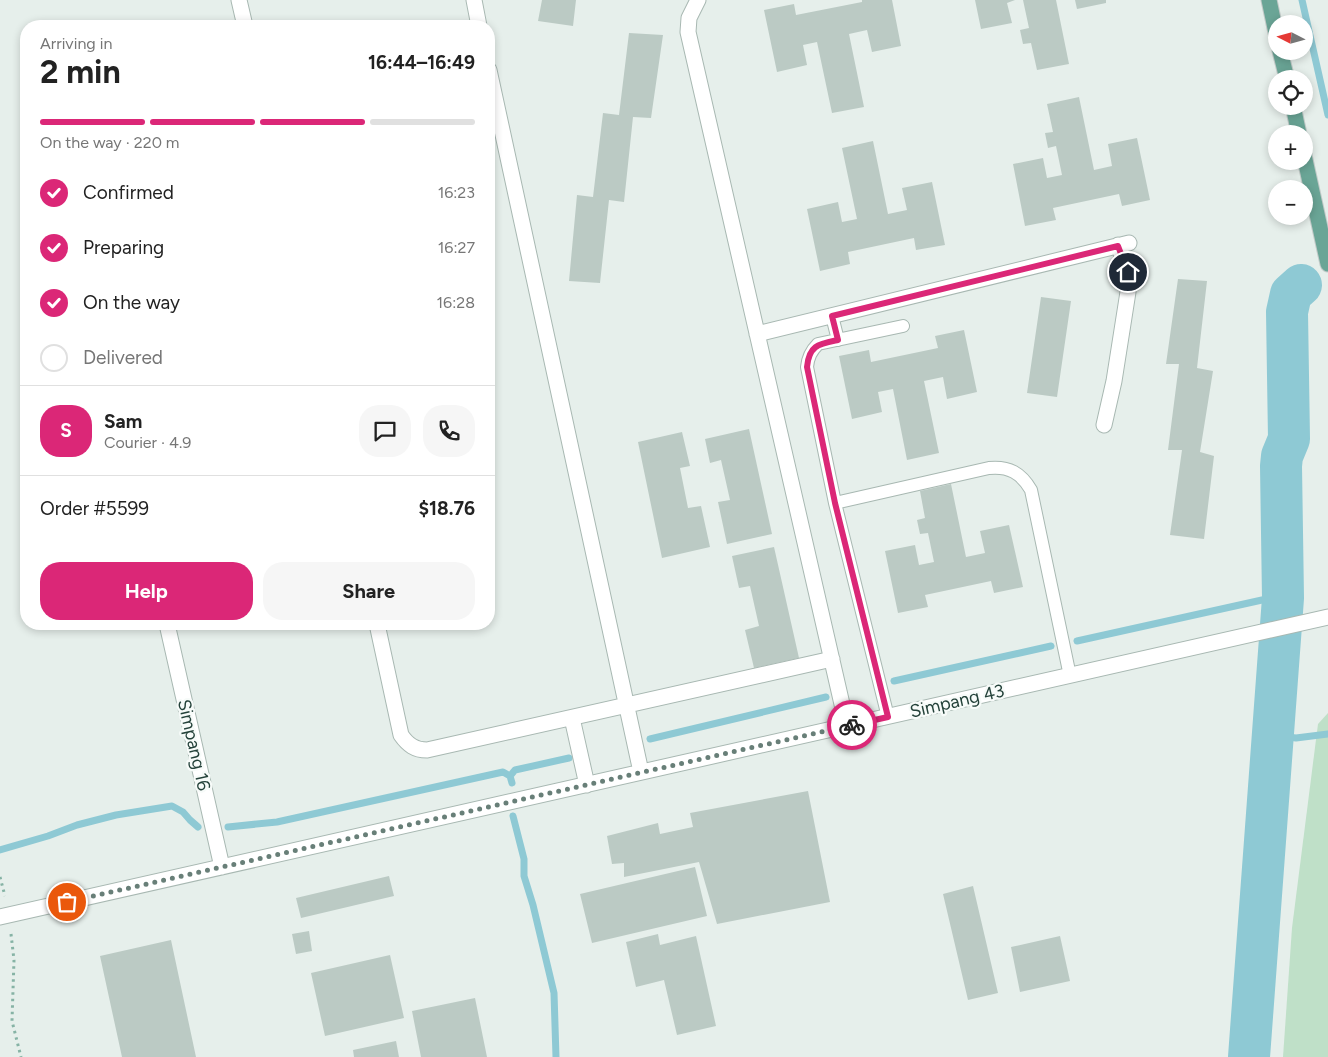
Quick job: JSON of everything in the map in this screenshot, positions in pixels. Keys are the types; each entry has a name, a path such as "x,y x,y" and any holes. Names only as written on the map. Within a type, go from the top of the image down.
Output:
{"main road":[{"path":"1269,0 1272,15"},
{"path":"1307,170 1328,264"}],"street":[{"path":"239,0 244,20"},
{"path":"474,0 478,20"},
{"path":"698,0 689,18 688,32 847,726"},
{"path":"495,98 625,706 641,772"},
{"path":"757,334 1123,244 1128,272 1128,292 1114,381 1104,425"},
{"name":"Simpang 43","path":"5,916 1328,617"},
{"name":"Simpang 16","path":"168,630 222,867"},
{"path":"378,630 401,735 405,742 419,750 427,750 832,659"},
{"path":"572,718 587,785"}],"lane":[{"path":"832,316 838,340"},
{"path":"888,717 835,503 807,367 808,358 818,344 904,326"},
{"path":"835,503 989,468 999,467 1019,474 1031,490 1070,676"}],"path":[{"path":"5,916 14,960 12,1022 20,1057"}],"green space":[{"path":"1328,713 1328,1057 1283,1057 1292,928 1318,724"}],"building":[{"path":"542,0 576,0 573,26 538,21"},
{"path":"862,0 892,0 901,46 872,52 867,30 849,34 864,107 832,113 817,42 803,45 807,65 777,72 764,10 794,4 796,15 862,2"},
{"path":"975,0 1015,0 1007,3 1012,23 981,29"},
{"path":"1023,0 1056,0 1069,64 1037,70 1031,43 1023,44 1020,30 1029,28"},
{"path":"1075,0 1106,0 1106,3 1077,9"},
{"path":"629,33 663,35 651,118 633,117 624,202 609,200 600,283 569,281 577,195 593,197 603,113 619,115"},
{"path":"1079,97 1094,170 1112,166 1108,144 1137,138 1150,200 1122,206 1119,194 1053,208 1056,220 1025,226 1013,164 1043,158 1047,178 1062,175 1056,146 1048,148 1045,133 1053,132 1047,104"},
{"path":"873,141 888,214 907,210 902,188 932,182 945,245 916,250 914,238 848,252 850,264 820,271 807,209 838,202 842,222 857,219 842,148"},
{"path":"1178,279 1207,281 1197,368 1213,371 1200,452 1214,456 1204,539 1170,535 1182,450 1168,450 1179,364 1166,364"},
{"path":"1041,297 1071,301 1057,397 1027,393"},
{"path":"964,330 977,392 947,399 943,377 924,381 939,453 907,460 893,389 878,392 882,412 852,419 839,356 869,350 871,362 938,348 935,336"},
{"path":"749,429 772,534 727,544 718,502 730,500 721,460 710,463 705,439"},
{"path":"682,432 690,466 680,468 688,508 701,506 710,547 662,558 638,442"},
{"path":"951,484 966,557 985,553 980,531 1009,525 1023,587 994,593 991,581 925,595 928,607 898,613 885,551 915,545 919,565 934,562 928,533 920,534 917,520 925,518 920,491"},
{"path":"774,547 799,658 754,668 745,630 759,626 750,586 739,588 732,556"},
{"path":"808,791 830,902 717,924 699,862 624,877 624,863 612,864 607,836 658,823 660,834 693,827 690,813"},
{"path":"695,867 707,916 592,943 580,894"},
{"path":"389,876 394,896 301,918 296,898"},
{"path":"973,886 998,993 968,1000 943,894"},
{"path":"309,931 312,951 296,954 292,934"},
{"path":"658,934 660,945 696,936 716,1026 677,1035 664,980 636,987 626,942"},
{"path":"1060,936 1070,981 1020,992 1011,947"},
{"path":"171,940 196,1057 122,1057 100,956"},
{"path":"390,955 404,1018 325,1036 311,973"},
{"path":"475,998 487,1057 421,1057 412,1011"},
{"path":"396,1041 399,1057 354,1057 353,1050"}],"waterway":[{"path":"1302,0 1328,115"},
{"path":"1249,1057 1283,598 1281,466 1282,456 1289,439 1287,312 1291,294 1301,285"},
{"path":"1077,641 1271,598 1283,598"},
{"path":"894,681 1051,646"},
{"path":"650,739 826,697"},
{"path":"1272,735 1296,738 1328,734"},
{"path":"510,776 515,770 569,758"},
{"path":"228,827 277,822 503,772 510,776 512,783"},
{"path":"0,850 48,836 77,825 116,815 172,806 183,812 198,827"},
{"path":"513,816 524,859 524,876 533,905 554,993 556,1057"}],"way so far":[{"path":"67,902 852,725"}],"route":[{"path":"852,725 888,717 835,503 807,367 808,358 818,344 838,340 832,316 1118,246 1128,272"}]}
